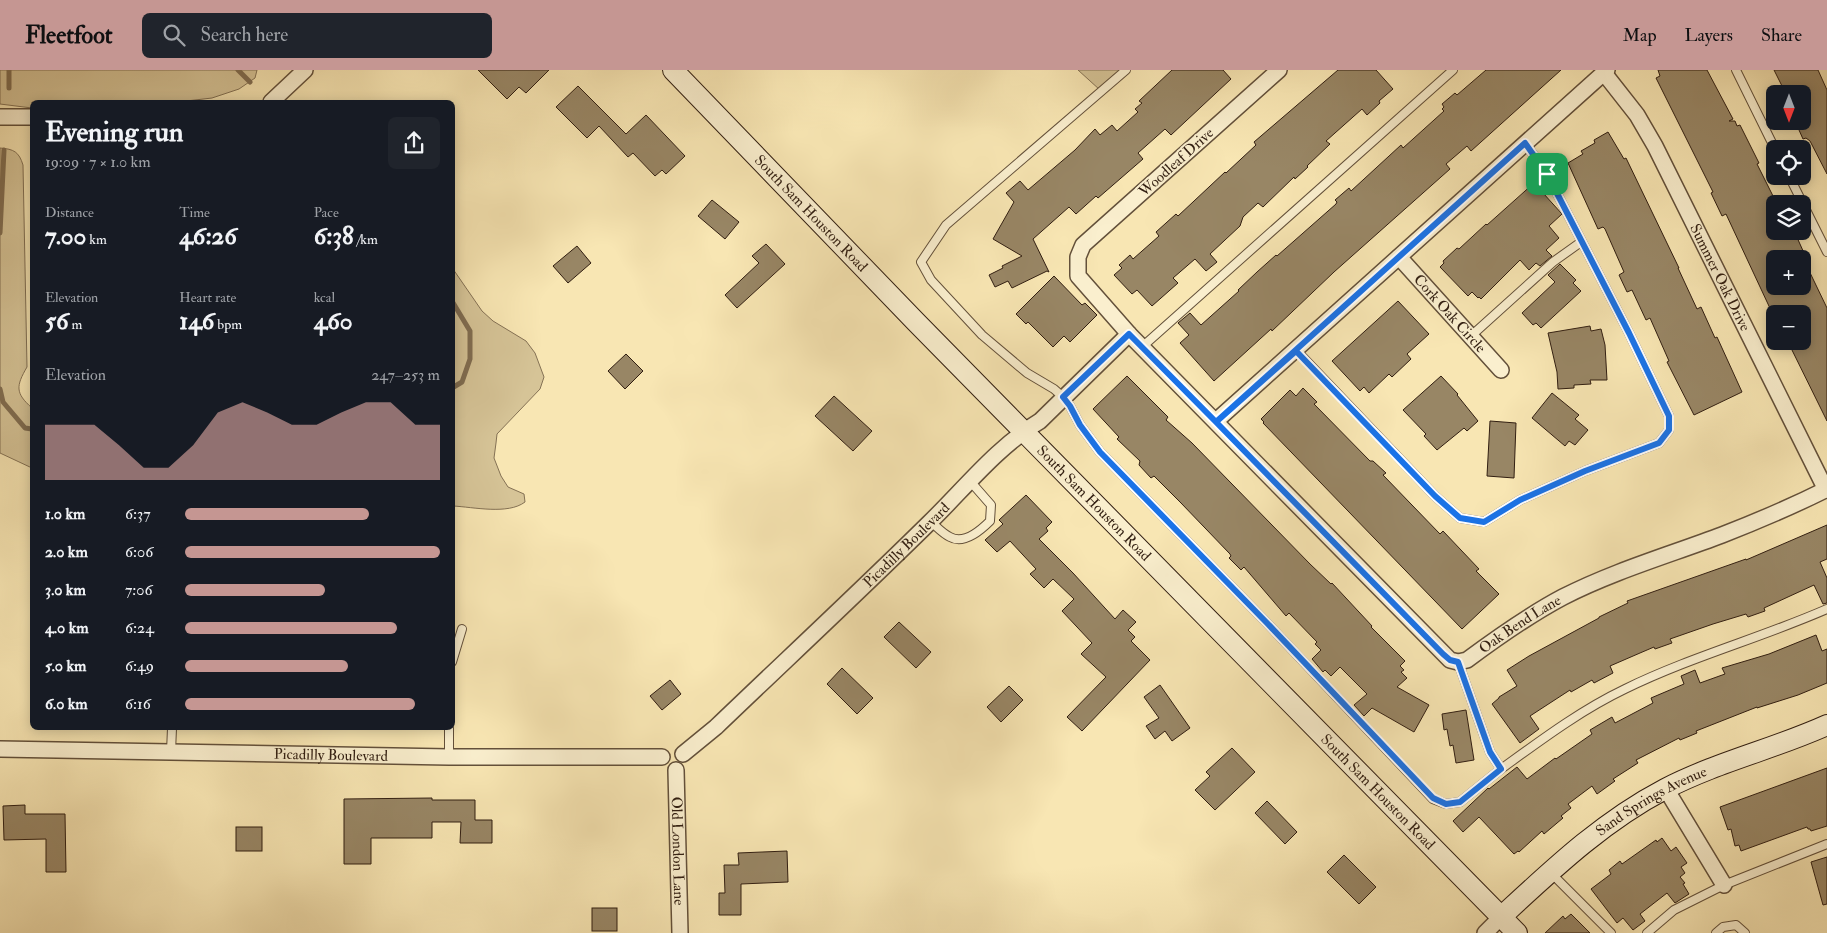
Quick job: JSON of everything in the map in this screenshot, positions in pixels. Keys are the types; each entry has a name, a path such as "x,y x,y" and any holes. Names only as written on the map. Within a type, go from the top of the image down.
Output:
{"street":[{"path":"274,100 305,70"},
{"name":"South Sam Houston Road","path":"673,70 916,322 1517,933"},
{"name":"Woodleaf Drive","path":"1129,334 1078,276 1078,258 1083,245 1279,70"},
{"path":"1216,422 1606,71"},
{"name":"Summer Oak Drive","path":"1606,71 1637,114 1655,146 1826,490"},
{"path":"0,117 30,118"},
{"name":"Cork Oak Circle","path":"1399,257 1501,370"},
{"path":"1129,334 1443,654 1450,660 1458,662"},
{"name":"Picadilly Boulevard","path":"683,754 716,727 931,522 970,481 1024,431 1040,421 1129,334"},
{"name":"Oak Bend Lane","path":"1458,662 1467,660 1520,622 1563,597 1650,560 1739,528 1826,490"},
{"name":"Sand Springs Avenue","path":"1501,917 1578,846 1618,817 1666,789 1827,724"},
{"path":"674,748 683,754 684,764 676,770 666,767 662,761 662,757 667,750 674,748"},
{"name":"Picadilly Boulevard","path":"0,749 449,758 662,757"},
{"name":"Old London Lane","path":"676,770 680,933"},
{"path":"1666,789 1724,885"},
{"path":"1485,933 1501,917"}],"lane":[{"path":"1126,70 946,225 921,262 931,280 982,335 1027,373 1054,389 1063,397 1080,425 1100,452 1267,623 1433,798 1446,804 1460,802 1501,769 1560,727 1626,688 1796,623 1827,609"},
{"path":"1142,348 1453,70"},
{"path":"1736,70 1771,140"},
{"path":"1296,351 1435,496 1460,518 1484,522 1520,500 1585,471 1659,443 1669,430 1669,416 1629,333 1547,174 1525,143"},
{"path":"1794,185 1827,252"},
{"path":"1472,336 1553,262 1582,242"},
{"path":"931,522 952,538 958,539 980,531 990,521 991,505 970,481"},
{"path":"455,652 462,629"},
{"path":"1458,662 1490,752 1501,769"},
{"path":"172,730 172,752"},
{"path":"449,730 449,758"},
{"path":"1647,933 1674,910 1724,885 1827,844"},
{"path":"1550,871 1611,933"},
{"path":"1716,933 1723,927 1736,925 1745,933"}],"shaded area":[{"path":"0,70 257,70 255,78 239,89 212,98 195,100 30,100 30,108 0,104"},
{"path":"1078,70 1122,70 1100,90"},
{"path":"0,148 15,152 20,157 23,165 27,367 19,384 19,389 22,398 30,406 30,467 0,453"},
{"path":"455,272 482,311 493,321 526,341 535,353 544,377 540,389 497,434 494,458 501,476 508,487 524,494 525,502 509,508 490,509 455,506"}],"building":[{"path":"478,70 549,70 526,93 519,87 507,99"},
{"path":"1172,70 1223,70 1231,79 1171,135 1165,129 1138,153 1143,159 1098,198 1096,196 1076,214 1069,207 1033,239 1049,272 1047,271 1012,288 1008,281 995,287 989,275 1022,256 993,239 1014,202 1006,193 1020,181 1028,190 1075,150 1095,129 1100,135 1112,125 1117,131 1138,112 1135,109 1142,103 1139,101"},
{"path":"1338,70 1376,70 1393,89 1367,115 1362,109 1326,141 1330,144 1308,167 1295,179 1294,177 1263,207 1258,203 1243,217 1240,226 1210,254 1217,262 1206,271 1195,259 1173,278 1178,283 1152,306 1137,290 1132,294 1114,275 1122,268 1119,265 1130,255 1133,259 1159,236 1156,232 1176,214 1178,216 1256,145 1254,142"},
{"path":"1486,70 1561,70 1471,151 1467,146 1446,164 1450,169 1334,272 1272,331 1271,329 1214,381 1180,343 1189,335 1178,323 1190,313 1201,325 1257,272 1336,204 1335,200 1349,188 1351,191 1401,145 1403,148 1444,111 1442,104 1455,93 1457,95"},
{"path":"1658,70 1707,70 1733,119 1729,121 1735,121 1737,126 1740,125 1759,163 1757,164 1766,185 1772,195 1766,195 1766,240 1798,240 1803,250 1766,250 1766,295 1811,295 1811,275 1827,308 1827,421 1792,350 1811,350 1811,305 1768,305 1726,214 1722,216 1711,193 1713,192 1656,78 1660,76"},
{"path":"1774,70 1818,70 1827,90 1827,174 1811,140 1803,139 1799,130 1811,130 1811,85 1782,85"},
{"path":"578,86 626,134 646,115 685,156 666,174 662,170 655,176 633,153 628,157 599,126 587,138 556,107"},
{"path":"1608,132 1624,159 1626,158 1697,309 1701,307 1742,392 1694,415 1667,362 1669,361 1650,318 1646,320 1632,290 1627,292 1619,275 1624,272 1605,229 1603,227 1598,229 1568,163 1583,154 1581,151 1595,143 1594,140"},
{"path":"1534,183 1562,214 1549,226 1559,238 1546,250 1552,256 1540,266 1536,263 1529,270 1520,260 1481,299 1472,292 1468,296 1440,267 1444,263 1443,261"},
{"path":"712,200 739,222 725,239 698,216"},
{"path":"766,244 785,264 737,308 725,295 759,263 752,256"},
{"path":"577,246 591,263 568,283 553,266"},
{"path":"1560,264 1576,280 1573,283 1581,291 1541,328 1536,323 1533,325 1522,313 1555,282 1548,275"},
{"path":"1054,276 1082,305 1085,303 1097,315 1070,342 1064,336 1053,347 1028,322 1026,324 1016,314"},
{"path":"1398,301 1429,334 1407,354 1411,359 1392,377 1389,374 1369,393 1364,387 1360,391 1332,361"},
{"path":"1590,326 1591,331 1601,329 1605,345 1607,380 1590,380 1591,384 1574,385 1574,388 1558,389 1557,372 1548,333"},
{"path":"626,354 643,371 625,389 608,371"},
{"path":"1127,376 1168,417 1166,420 1192,443 1310,564 1332,583 1371,627 1405,661 1400,666 1404,670 1401,672 1407,678 1397,687 1429,705 1414,732 1372,708 1364,716 1354,705 1367,694 1340,667 1331,676 1325,670 1323,672 1312,659 1321,650 1315,644 1317,642 1289,613 1286,616 1244,567 1241,570 1229,558 1230,554 1154,476 1151,478 1139,465 1140,461 1117,439 1119,437 1093,409"},
{"path":"1441,376 1458,394 1478,421 1467,431 1464,428 1437,450 1424,436 1426,434 1403,410"},
{"path":"1303,388 1317,402 1314,404 1370,461 1373,461 1386,473 1383,475 1440,534 1443,531 1479,569 1476,571 1499,594 1462,629 1263,423 1261,419 1290,390 1296,396"},
{"path":"1552,393 1579,415 1575,419 1588,430 1575,445 1569,441 1565,446 1532,418"},
{"path":"834,396 872,431 853,451 815,416"},
{"path":"1490,421 1516,423 1514,478 1487,476"},
{"path":"1026,495 1052,522 1046,528 1048,531 1039,539 1115,619 1123,610 1136,622 1128,630 1135,637 1131,641 1150,660 1082,731 1067,717 1106,677 1081,654 1092,643 1062,611 1074,599 1053,579 1044,588 1030,574 1036,569 1010,541 997,552 985,540 1003,524 999,520"},
{"path":"1827,525 1827,559 1820,562 1827,578 1827,603 1823,604 1814,585 1764,608 1765,611 1748,617 1746,614 1670,639 1672,643 1655,649 1654,647 1610,666 1613,673 1594,683 1592,680 1571,692 1570,690 1530,716 1539,729 1520,743 1492,704 1499,697 1517,686 1507,670 1599,617 1628,603 1627,601 1746,560"},
{"path":"899,622 931,652 916,668 884,637"},
{"path":"1816,635 1822,651 1827,649 1827,683 1798,695 1757,707 1696,731 1697,733 1680,740 1679,738 1636,760 1638,763 1613,779 1615,781 1597,794 1592,786 1568,804 1571,808 1561,816 1563,818 1544,834 1542,831 1519,852 1514,854 1479,817 1463,832 1453,821 1488,788 1517,767 1527,779 1592,734 1590,730 1612,717 1615,723 1653,703 1651,698 1684,684 1681,676 1695,670 1700,683 1725,674 1722,668 1769,654"},
{"path":"842,668 873,698 857,714 827,684"},
{"path":"670,680 681,694 662,710 650,696"},
{"path":"1160,685 1190,728 1172,741 1165,731 1155,739 1146,726 1159,718 1144,697"},
{"path":"1009,686 1023,700 1001,722 987,707"},
{"path":"1466,710 1474,760 1456,763 1453,745 1450,746 1447,729 1444,730 1442,714"},
{"path":"1232,748 1255,772 1215,810 1195,790 1210,776 1206,772"},
{"path":"1827,768 1827,826 1811,831 1807,827 1741,851 1739,845 1735,846 1731,829 1728,830 1720,807"},
{"path":"432,798 432,800 475,800 475,820 492,820 492,843 460,843 461,822 432,822 432,838 371,838 371,864 344,864 344,799"},
{"path":"1267,801 1297,832 1285,844 1255,813"},
{"path":"25,805 25,814 65,814 66,872 46,872 46,839 4,840 3,806"},
{"path":"236,827 262,827 262,851 236,851"},
{"path":"1662,838 1671,851 1676,847 1687,863 1681,867 1685,873 1680,877 1685,883 1683,884 1689,894 1675,903 1667,893 1640,914 1645,921 1633,930 1623,918 1617,923 1591,889 1611,874 1609,870 1620,861 1622,864 1656,840 1657,842"},
{"path":"787,851 788,882 741,884 741,915 719,915 719,893 725,893 724,865 739,865 738,853"},
{"path":"1344,855 1376,887 1359,904 1327,872"},
{"path":"1827,857 1827,904 1823,905 1811,862"},
{"path":"592,908 617,908 617,931 592,931"},
{"path":"1571,914 1590,933 1545,933 1563,916 1565,919"}],"waterway":[{"path":"9,70 9,88"},
{"path":"238,70 250,82"},
{"path":"0,233 4,150"},
{"path":"455,306 470,331 470,359 462,382 455,386"},
{"path":"0,389 3,402 25,428 30,429"}],"route":[{"path":"1547,174 1525,143 1216,422 1129,334 1063,397 1080,425 1100,452 1267,623 1433,798 1446,804 1460,802 1501,769 1490,752 1458,662 1450,660 1443,654 1216,422 1296,351 1435,496 1460,518 1484,522 1520,500 1585,471 1659,443 1669,430 1669,416 1604,283 1547,174"}]}
